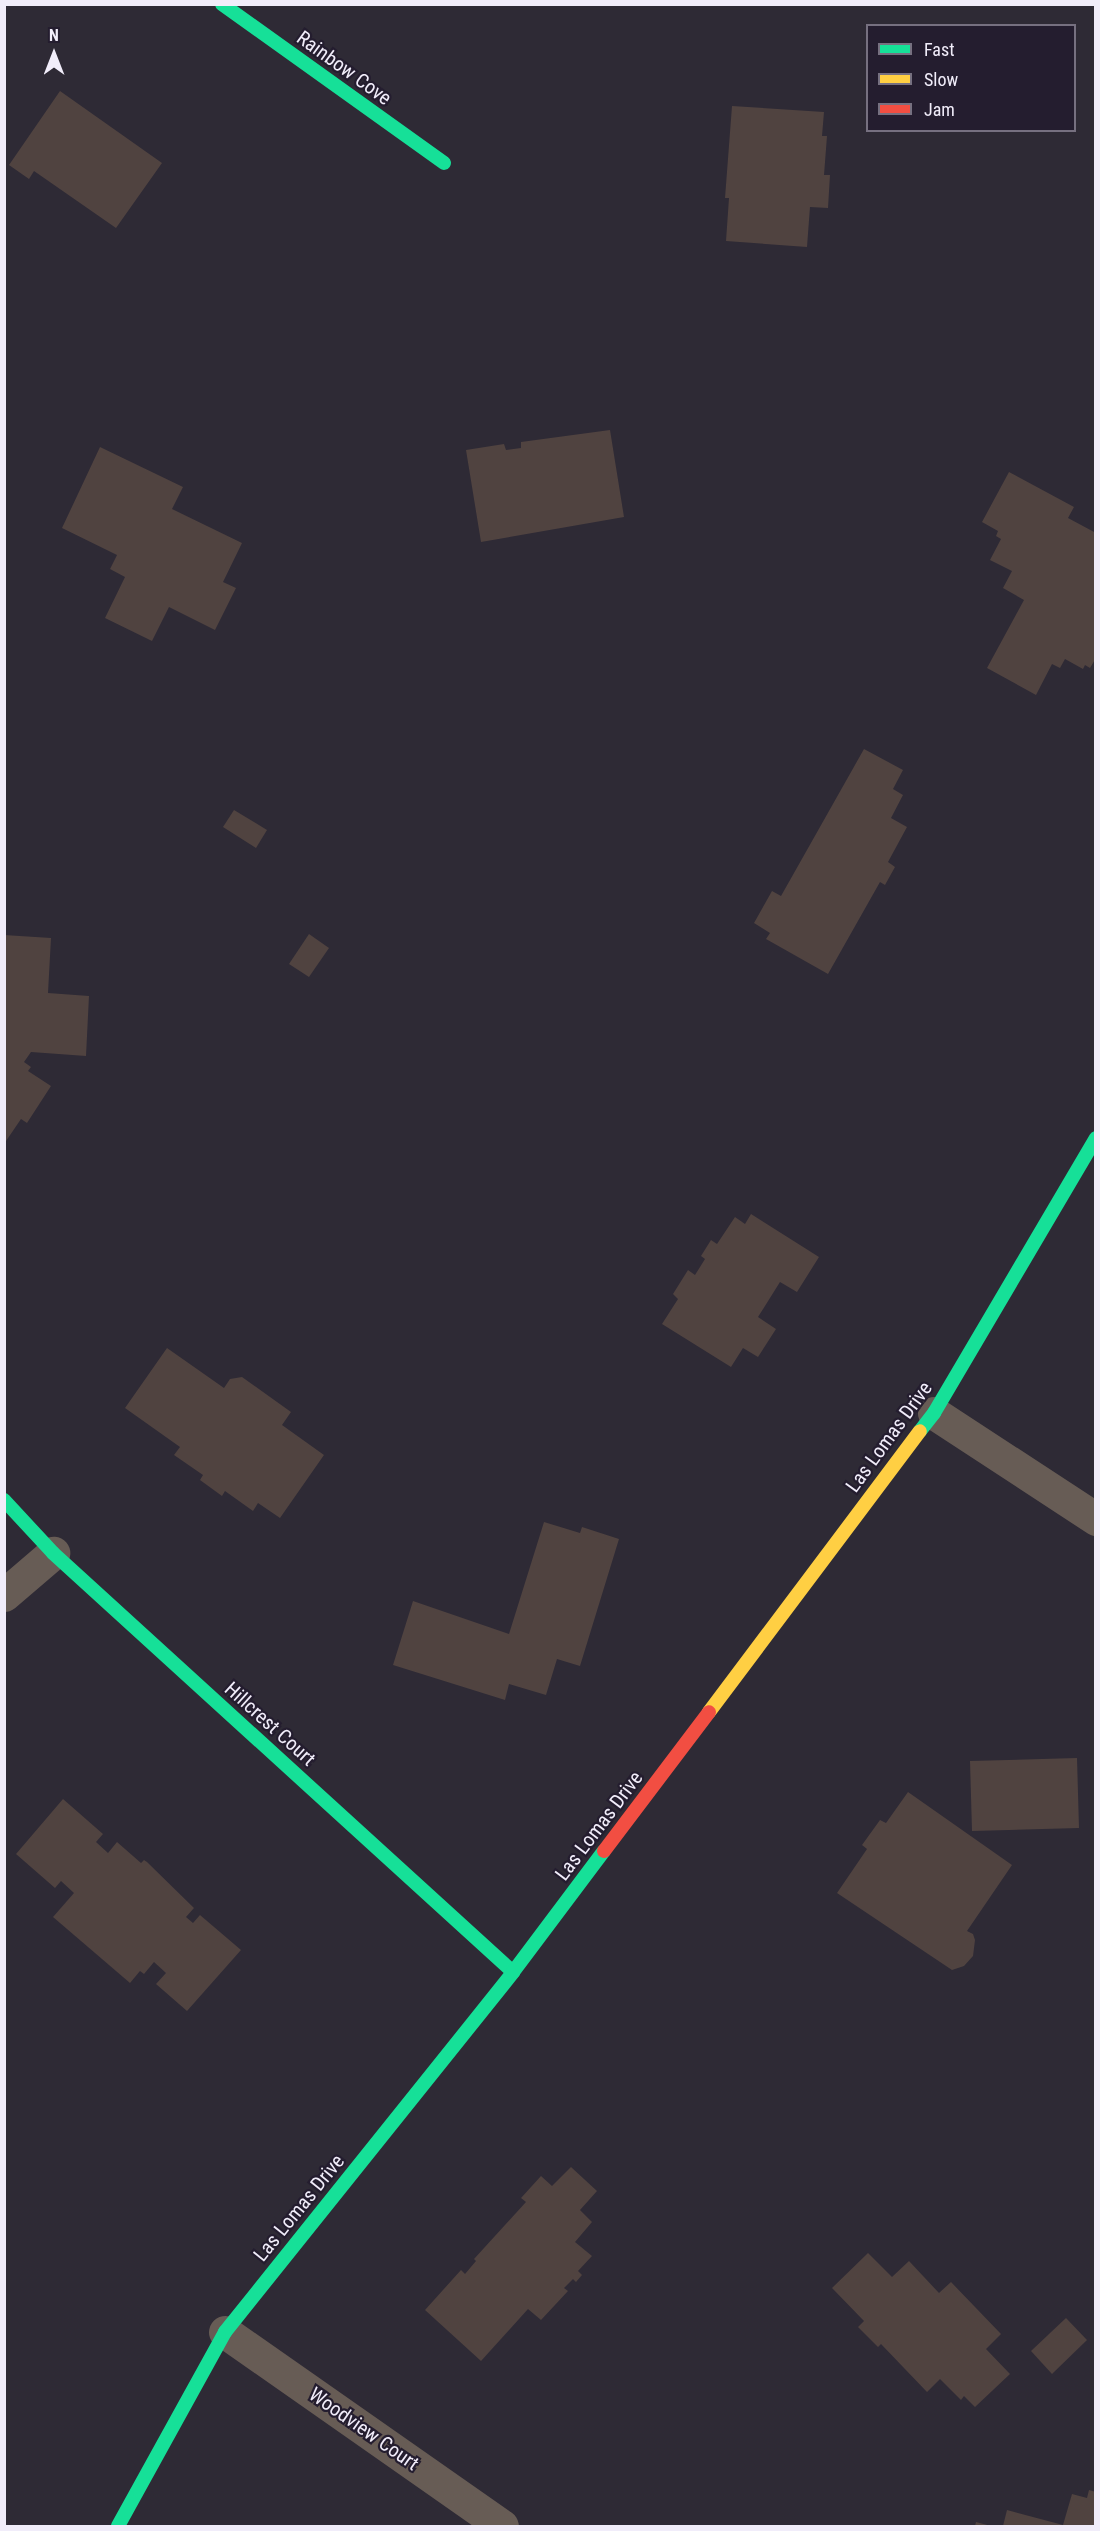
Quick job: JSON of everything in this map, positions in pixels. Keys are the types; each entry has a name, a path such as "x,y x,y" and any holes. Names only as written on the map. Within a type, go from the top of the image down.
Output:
{"street":[{"name":"Rainbow Cove","path":"222,4 444,163"},
{"name":"Las Lomas Drive","path":"118,2526 225,2332 513,1972 934,1413 1095,1138"},
{"path":"934,1413 1095,1519"},
{"name":"Hillcrest Court","path":"4,1500 53,1553 513,1972"},
{"path":"4,1595 53,1553"},
{"name":"Woodview Court","path":"225,2332 502,2526"}],"building":[{"path":"60,91 162,163 116,228 34,171 29,179 9,165"},
{"path":"732,106 824,112 822,136 827,136 824,175 830,175 828,208 810,207 807,247 726,241 729,198 725,198"},
{"path":"610,430 624,517 481,542 466,450 504,444 506,450 521,448 521,442"},
{"path":"100,447 183,487 172,509 242,543 223,582 236,588 215,630 169,607 152,641 105,618 125,577 110,569 117,555 62,528"},
{"path":"1009,472 1074,507 1068,518 1096,533 1096,658 1090,668 1085,665 1083,669 1065,659 1060,668 1052,664 1036,695 987,668 1024,600 1003,588 1012,571 990,560 1001,539 996,536 998,531 982,522"},
{"path":"864,749 903,770 893,789 903,795 891,818 907,827 888,862 895,867 885,885 880,882 828,974 766,939 770,933 754,923 772,891 781,896"},
{"path":"234,810 267,830 256,848 223,827"},
{"path":"309,934 329,948 309,977 289,964"},
{"path":"4,935 51,938 48,993 89,996 86,1056 31,1052 24,1062 31,1067 28,1071 51,1086 27,1123 21,1119 4,1144"},
{"path":"751,1214 819,1257 797,1292 780,1282 758,1317 776,1329 758,1357 743,1348 731,1367 662,1324 678,1299 673,1294 688,1270 695,1275 705,1259 701,1256 711,1240 717,1244 735,1217 745,1224"},
{"path":"167,1348 224,1388 230,1379 242,1377 291,1412 282,1425 324,1455 280,1518 258,1503 253,1511 225,1491 222,1496 200,1480 203,1475 174,1455 180,1447 125,1408"},
{"path":"544,1522 580,1533 582,1527 619,1539 580,1666 557,1659 546,1695 509,1684 505,1700 393,1665 413,1601 509,1634"},
{"path":"1077,1758 1079,1828 972,1831 970,1761"},
{"path":"908,1792 1012,1865 967,1931 973,1934 975,1940 973,1956 964,1966 952,1970 837,1893 867,1849 862,1845 880,1820 886,1823"},
{"path":"63,1799 103,1834 96,1842 108,1853 117,1842 141,1863 144,1860 147,1862 194,1908 186,1917 193,1923 200,1915 241,1950 187,2011 156,1984 166,1973 154,1962 144,1974 140,1971 130,1983 53,1917 74,1893 61,1881 55,1888 16,1854"},
{"path":"571,2167 597,2191 580,2210 592,2222 575,2242 592,2256 578,2271 582,2275 576,2282 573,2279 564,2288 568,2291 541,2320 528,2309 481,2361 425,2310 461,2270 465,2274 476,2261 474,2259 526,2202 521,2198 541,2176 552,2186"},
{"path":"868,2253 892,2277 909,2261 939,2293 951,2282 1001,2334 986,2349 1010,2374 975,2407 964,2396 961,2400 940,2379 927,2392 881,2344 878,2347 858,2327 864,2321 832,2288"},
{"path":"1066,2318 1087,2340 1052,2374 1031,2351"},
{"path":"1089,2490 1096,2492 1096,2526 1003,2526 1007,2510 1063,2525 1072,2494 1087,2498"},
{"path":"976,2522 991,2526 975,2526"}],"traffic: fast":[{"path":"222,4 444,163"},
{"path":"920,1431 934,1413 1096,1138"},
{"path":"4,1500 53,1553 513,1972"},
{"path":"118,2526 225,2332 513,1972 604,1851"}],"traffic: slow":[{"path":"709,1712 920,1431"}],"traffic: jam":[{"path":"604,1851 709,1712"}]}
